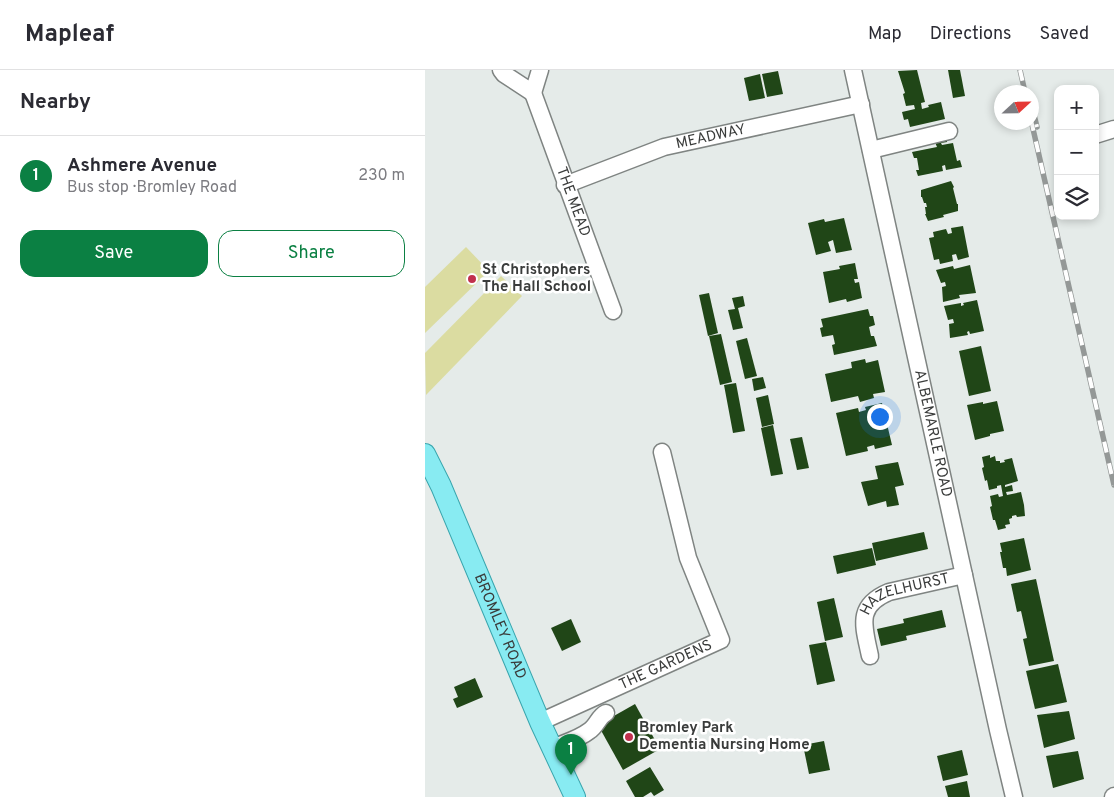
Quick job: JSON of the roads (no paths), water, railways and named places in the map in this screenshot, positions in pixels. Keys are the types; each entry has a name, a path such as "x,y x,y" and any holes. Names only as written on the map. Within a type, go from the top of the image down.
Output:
{"main road":[{"name":"BROMLEY ROAD","path":"425,454 441,486 539,722 575,797"}],"street":[{"path":"501,70 533,93 540,70"},
{"name":"ALBEMARLE ROAD","path":"853,70 1014,797"},
{"name":"THE MEAD","path":"533,93 565,185 613,311"},
{"name":"MEADWAY","path":"565,185 664,147 861,104"},
{"path":"1099,133 1114,129"},
{"path":"871,150 949,131"},
{"name":"THE GARDENS","path":"539,722 721,640 688,558 662,452"},
{"name":"HAZELHURST","path":"870,656 863,624 869,604 878,596 964,575"},
{"path":"552,748 587,733 594,727 600,716 605,713"}],"railway":[{"path":"1020,70 1023,85"},
{"path":"1033,130 1114,485"}],"place":[{"name":"St Christophers The Hall School","path":"472,279"},
{"name":"Bromley Park Dementia Nursing Home","path":"629,737"},
{"name":"Ashmere Avenue","path":"571,775"}]}
